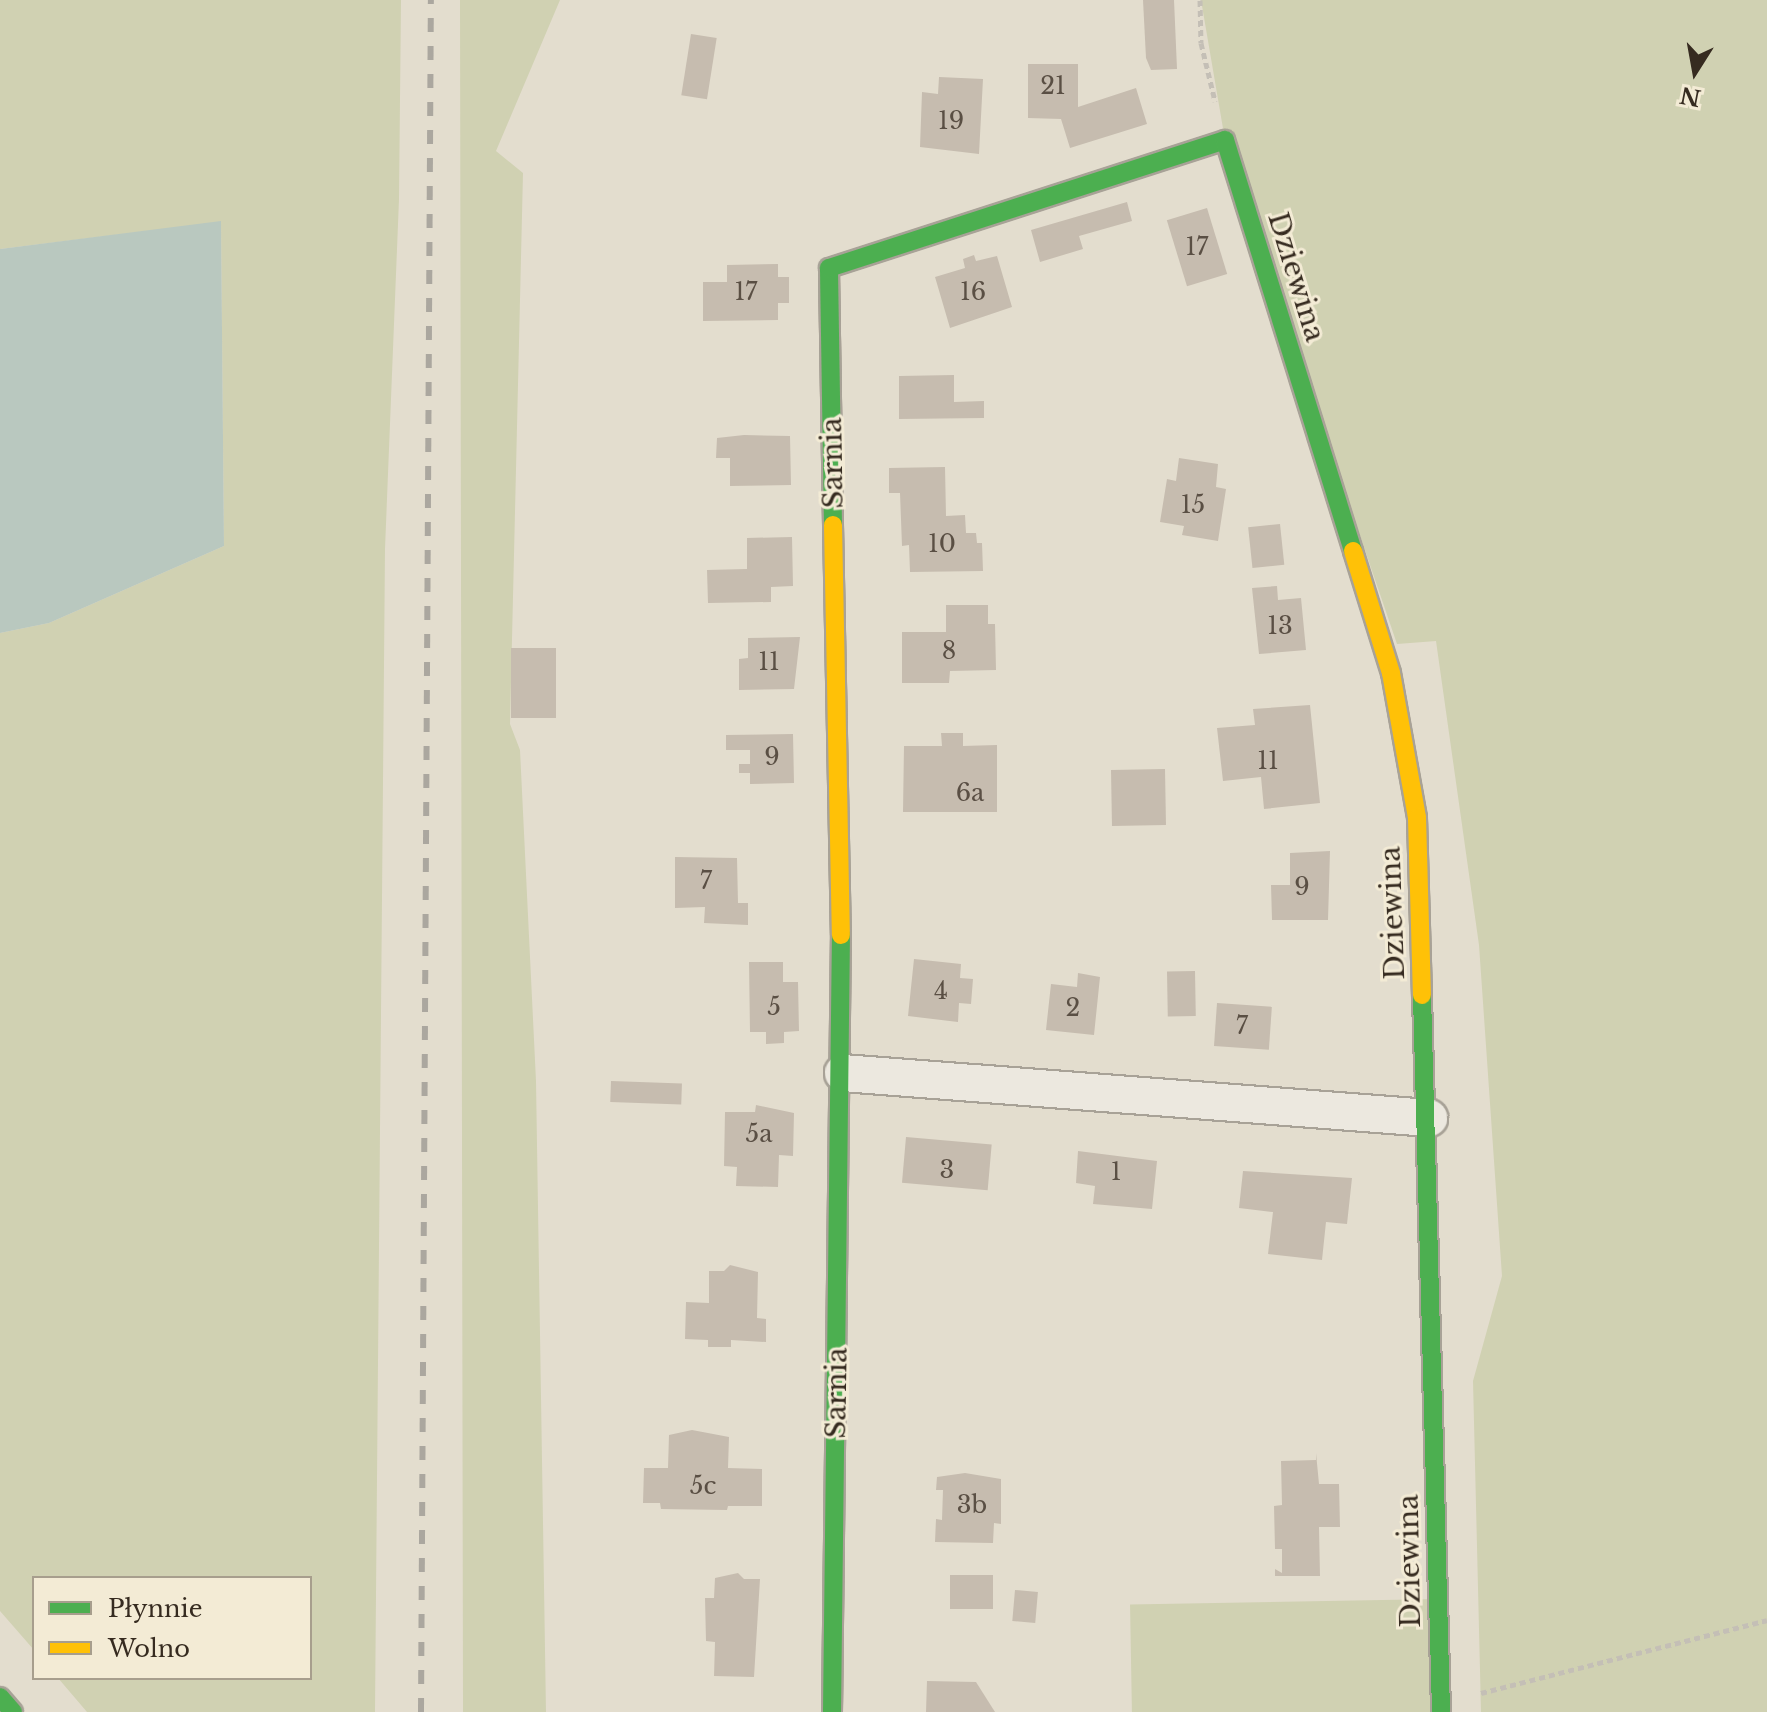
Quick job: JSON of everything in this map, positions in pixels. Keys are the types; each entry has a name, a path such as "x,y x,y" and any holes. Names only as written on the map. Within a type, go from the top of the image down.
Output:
{"street":[{"name":"Sarnia","path":"832,1712 843,1073 829,268 1225,140"},
{"name":"Dziewina","path":"1225,140 1391,673 1417,818 1429,1118 1441,1705"},
{"path":"843,1073 1429,1118"},
{"path":"0,1697 13,1712"}],"path":[{"path":"1200,0 1201,43 1225,140"},
{"path":"1441,1705 1767,1620"}],"green space":[{"path":"0,0 401,0 399,199 385,549 375,1712 87,1712 60,1680 312,1680 312,1576 32,1576 32,1648 0,1611 0,633 49,623 224,546 221,222 0,249"},
{"path":"460,0 560,0 496,151 523,173 510,724 520,750 536,1081 546,1712 463,1712"},
{"path":"1201,0 1767,0 1767,1712 1481,1712 1473,1381 1502,1276 1479,945 1436,641 1397,644 1225,140"},
{"path":"1439,1599 1441,1712 1132,1712 1130,1604"}],"shaded area":[{"path":"221,221 224,546 49,623 0,633 0,249"}],"building":[{"path":"1143,0 1174,0 1177,69 1151,70 1146,58"},
{"path":"691,34 717,38 707,99 681,95"},
{"path":"1028,64 1078,64 1078,107 1136,88 1147,124 1070,148 1061,119 1028,118"},
{"path":"939,77 983,79 979,154 920,147 922,92 938,94"},
{"path":"1127,202 1132,221 1079,236 1083,249 1040,262 1031,230"},
{"path":"1207,208 1227,274 1187,286 1167,220"},
{"path":"974,255 976,261 997,256 1012,307 950,328 935,277 965,268 963,259"},
{"path":"778,264 778,277 789,277 789,303 778,303 778,320 703,321 703,282 727,282 727,265"},
{"path":"954,375 954,402 984,401 984,418 899,419 899,376"},
{"path":"790,436 791,485 730,486 730,458 716,458 717,438"},
{"path":"1179,458 1218,464 1216,487 1226,489 1218,541 1182,535 1184,526 1160,522 1167,479 1176,481"},
{"path":"945,467 946,516 965,515 966,533 976,533 977,543 982,543 983,571 910,572 909,545 902,546 900,493 889,493 889,468"},
{"path":"1280,524 1284,565 1252,568 1248,527"},
{"path":"792,537 793,586 771,587 771,602 708,603 707,570 747,569 747,538"},
{"path":"1277,586 1278,600 1301,598 1306,650 1259,654 1252,588"},
{"path":"946,605 988,605 988,624 995,624 996,670 950,671 949,683 902,683 902,632 946,632"},
{"path":"800,637 794,689 739,690 739,659 748,658 748,638"},
{"path":"511,648 556,648 556,718 511,718"},
{"path":"1310,705 1320,803 1264,809 1261,777 1223,781 1217,728 1255,725 1253,709"},
{"path":"941,733 963,733 963,746 997,745 997,812 903,812 904,746 942,746"},
{"path":"793,734 794,783 750,784 750,773 739,773 739,764 750,764 750,750 726,750 726,735"},
{"path":"1165,769 1166,825 1112,826 1111,770"},
{"path":"1330,851 1328,920 1272,920 1271,885 1290,885 1290,853"},
{"path":"675,857 737,858 738,903 748,903 748,925 704,923 705,907 675,908"},
{"path":"914,959 961,964 960,978 973,979 971,1004 959,1003 958,1022 908,1016"},
{"path":"749,962 783,962 783,982 798,982 799,1031 784,1032 784,1043 766,1044 766,1032 750,1032"},
{"path":"1167,971 1195,971 1196,1016 1168,1016"},
{"path":"1078,973 1100,977 1094,1035 1046,1030 1051,984 1077,987"},
{"path":"1217,1003 1272,1007 1269,1050 1214,1046"},
{"path":"611,1081 682,1083 681,1104 610,1102"},
{"path":"756,1105 794,1113 793,1156 779,1155 778,1187 736,1186 737,1167 724,1166 725,1112 755,1112"},
{"path":"906,1137 992,1144 988,1190 902,1183"},
{"path":"1078,1151 1157,1161 1152,1209 1093,1204 1095,1186 1076,1183"},
{"path":"1243,1171 1352,1178 1347,1224 1326,1222 1322,1260 1268,1254 1273,1212 1239,1208"},
{"path":"730,1265 758,1272 757,1318 766,1319 766,1342 731,1340 731,1347 708,1347 708,1340 685,1339 686,1302 709,1303 709,1271 724,1271"},
{"path":"692,1430 729,1437 728,1468 762,1469 762,1506 728,1506 727,1510 661,1509 660,1503 643,1503 644,1468 668,1468 669,1435"},
{"path":"1316,1453 1319,1484 1339,1484 1340,1527 1319,1527 1320,1576 1275,1576 1275,1569 1282,1573 1282,1549 1275,1549 1274,1506 1282,1505 1281,1461 1316,1460"},
{"path":"965,1473 1001,1479 1001,1524 994,1523 993,1543 935,1542 936,1519 942,1520 943,1490 936,1490 937,1477"},
{"path":"738,1573 744,1579 760,1579 754,1677 714,1676 715,1642 706,1641 705,1598 714,1598 715,1578"},
{"path":"950,1575 993,1575 993,1609 950,1609"},
{"path":"1015,1590 1038,1592 1035,1623 1012,1621"},
{"path":"927,1681 976,1682 995,1712 926,1712"}],"railway":[{"path":"421,1712 431,0"}],"traffic: fast":[{"path":"833,525 829,268 1225,140 1353,551"},
{"path":"832,1712 841,935"},
{"path":"1422,995 1441,1712"},
{"path":"0,1697 13,1712"}],"traffic: slow":[{"path":"833,525 841,935"},
{"path":"1353,551 1391,673 1417,818 1422,995"}]}
